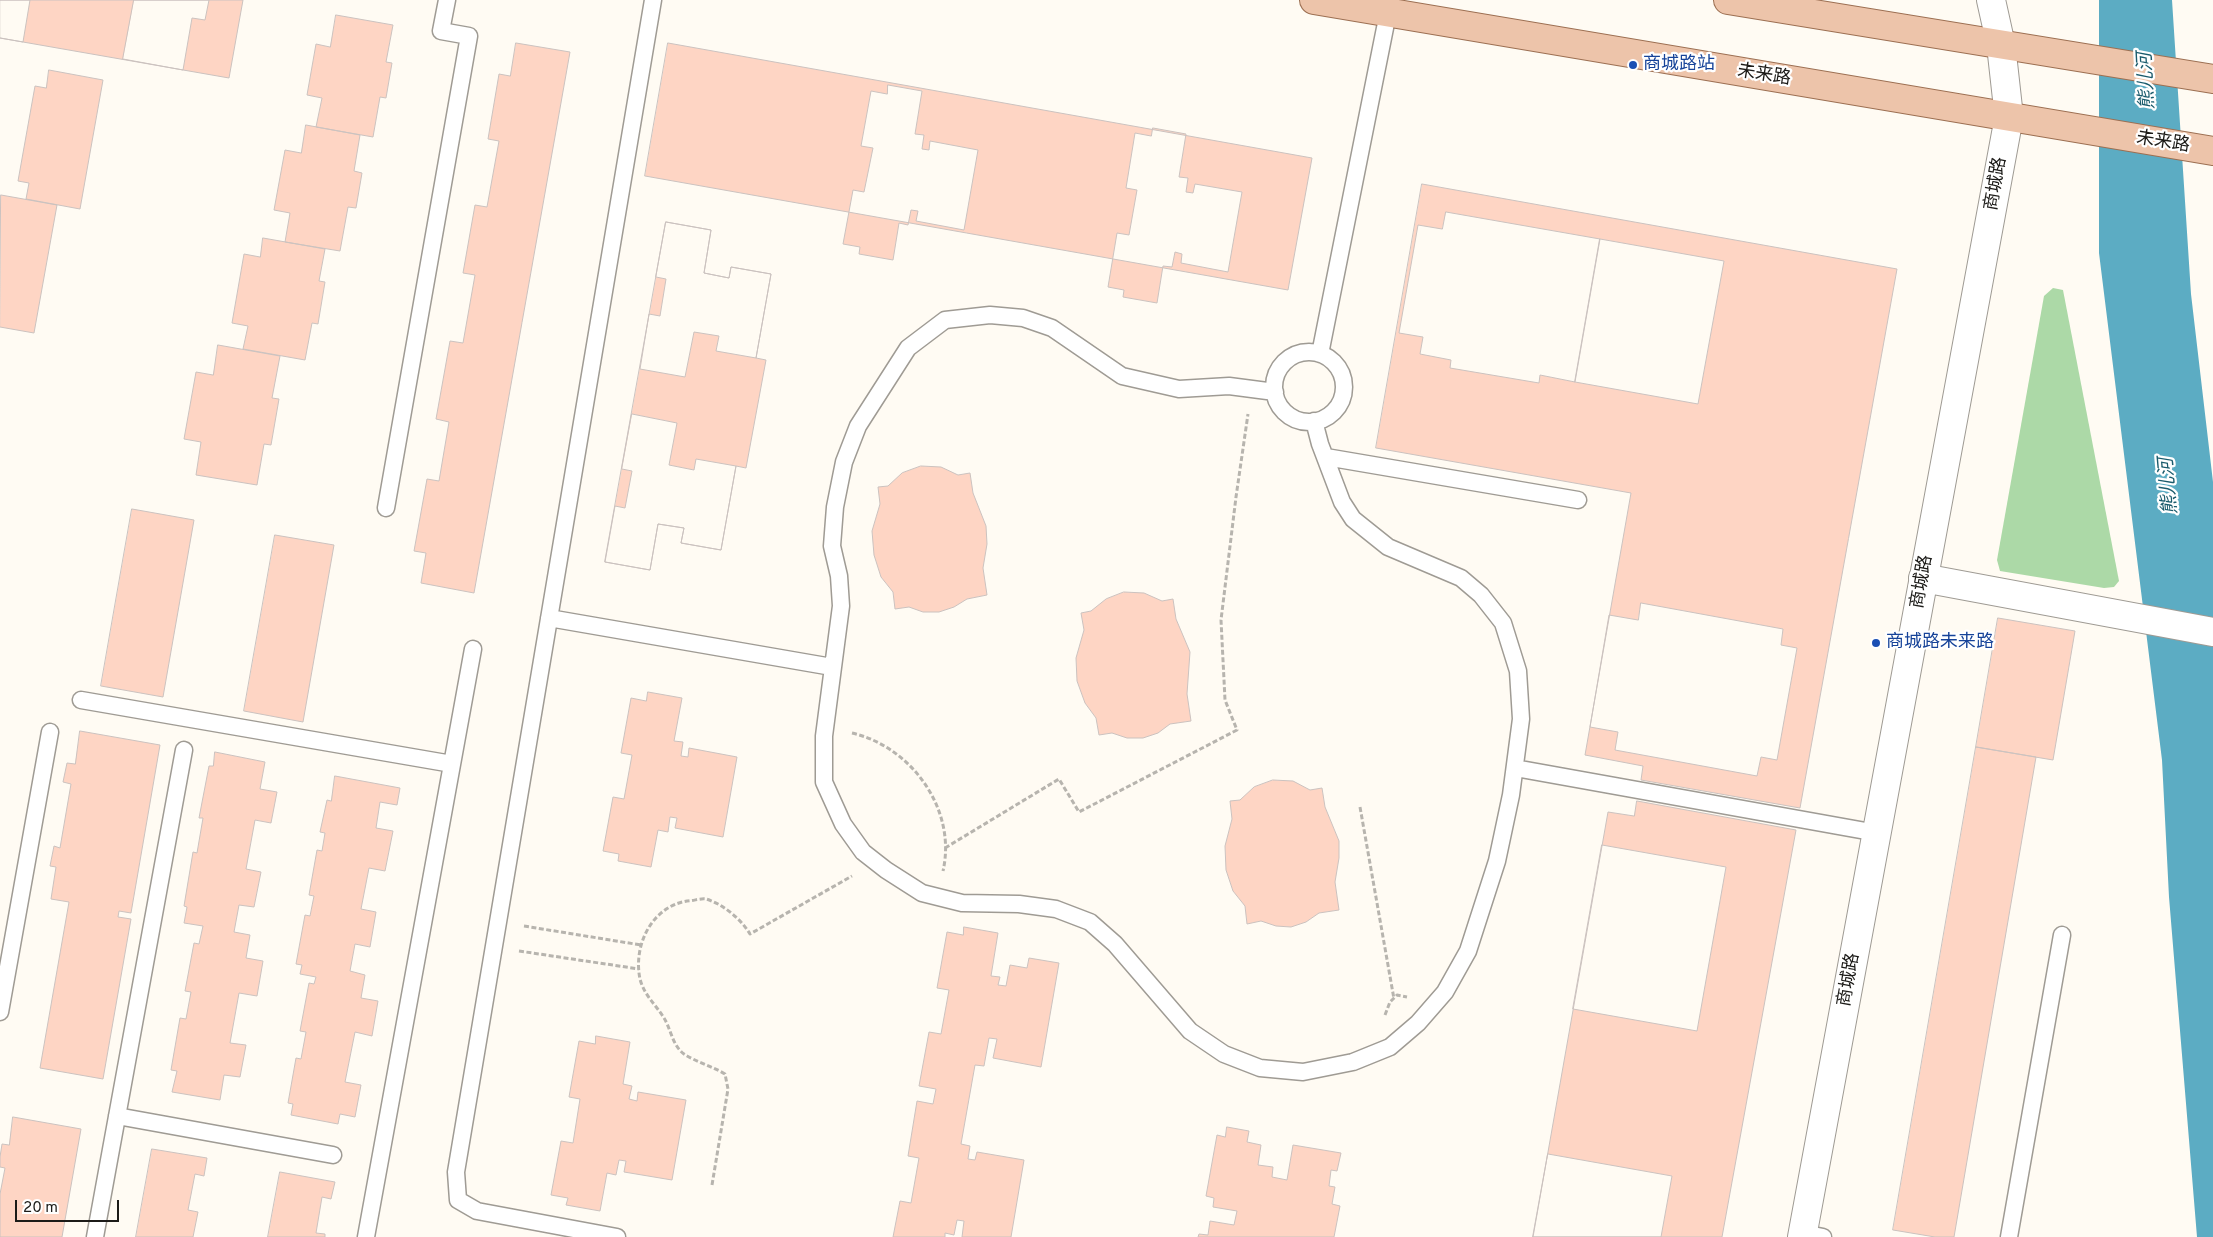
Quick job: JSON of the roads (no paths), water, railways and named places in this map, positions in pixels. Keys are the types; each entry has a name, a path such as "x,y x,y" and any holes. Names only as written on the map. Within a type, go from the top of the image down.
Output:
{"main road":[{"name":"未来路","path":"1314,0 2213,151"},
{"path":"1728,0 2213,79"}],"street":[{"path":"1991,0 2001,44"},
{"path":"2001,44 2002,0"},
{"name":"商城路","path":"1809,1236 1877,833 2009,117 2001,44"},
{"path":"1924,578 2213,632"}],"lane":[{"path":"386,508 469,36 441,31 446,0"},
{"path":"618,1237 477,1211 458,1200 456,1172 653,0"},
{"path":"1320,354 1388,13"},
{"path":"1275,392 1229,386 1179,389 1122,376 1052,328 1023,318 990,315 945,320 908,348 858,426 844,462 834,507 832,546 839,576 841,606 825,727 824,782 843,824 863,852 922,893 962,903 1019,904 1056,909 1090,922 1115,944 1190,1030 1224,1054 1260,1068 1303,1072 1353,1062 1390,1047 1418,1023 1446,992 1468,951 1497,861 1511,795 1521,719 1518,671 1503,623 1481,595 1461,578 1388,547 1353,519 1342,502 1320,444 1314,421"},
{"path":"1312,352 1320,354 1335,363 1342,374 1344,388 1340,401 1332,413 1314,421 1306,422 1293,418 1282,409 1275,392 1274,382 1278,369 1289,358 1300,353 1312,352"},
{"path":"1326,457 1578,500"},
{"path":"549,618 832,667"},
{"path":"366,1237 473,649"},
{"path":"81,700 452,764"},
{"path":"0,1012 50,732"},
{"path":"95,1237 184,750"},
{"path":"1515,768 1877,833"},
{"path":"2010,1237 2062,936"},
{"path":"118,1116 333,1155"}],"water":[{"name":"熊儿河","path":"2099,0 2172,0 2191,294 2213,482 2213,1237 2197,1237 2169,897 2162,760 2099,253"}],"place":[{"name":"商城路站","path":"1633,65"},
{"name":"商城路未来路","path":"1876,643"}]}
